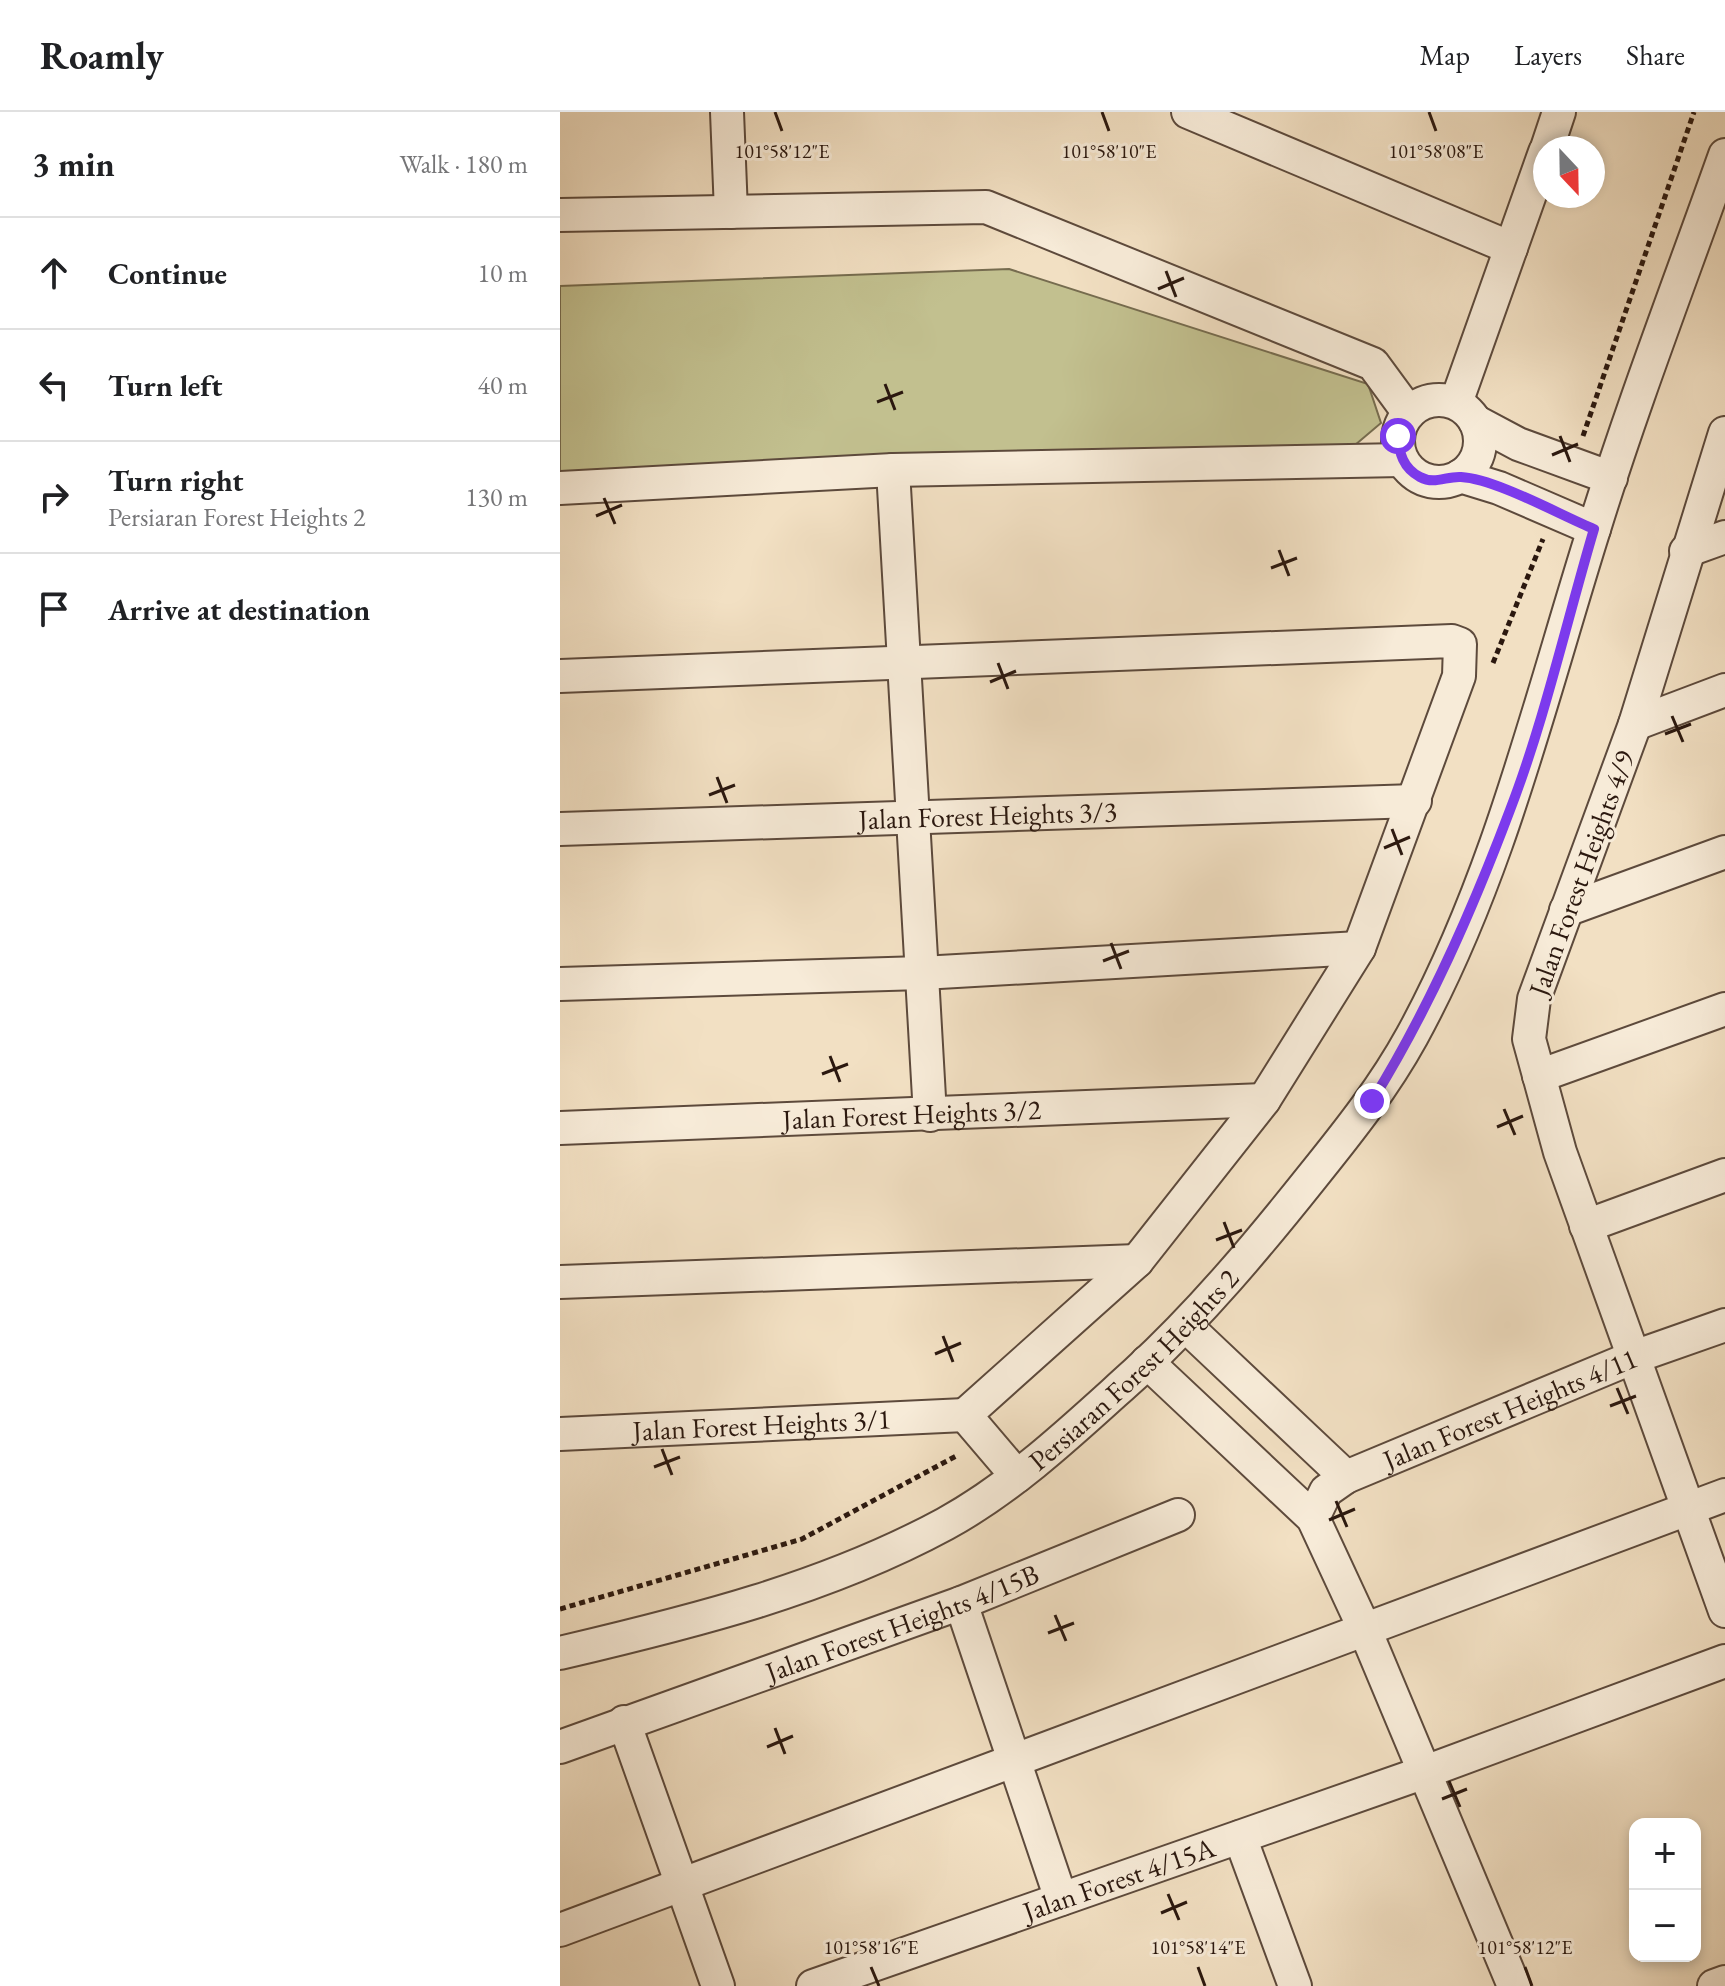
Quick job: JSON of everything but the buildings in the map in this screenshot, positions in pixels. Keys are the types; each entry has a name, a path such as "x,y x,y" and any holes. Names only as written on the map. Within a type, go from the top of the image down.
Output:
{"street":[{"path":"727,112 731,212"},
{"path":"1188,112 1511,248"},
{"path":"1551,136 1559,112"},
{"name":"Persiaran Forest Heights 2","path":"560,1653 668,1627 809,1584 948,1522 1017,1476 1186,1326 1269,1231 1372,1101 1413,1035 1448,961 1511,808 1594,529 1725,155"},
{"path":"1533,186 1511,248 1465,412 1480,446 1470,468 1460,476 1434,482 1421,478 1402,460 1398,436 1409,413 1431,401 1465,412 1518,444 1611,478"},
{"path":"560,215 986,207 1373,364 1409,413"},
{"name":"Jalan Forest Heights 4/9","path":"1725,433 1635,724 1534,999 1529,1039 1586,1226 1725,1611"},
{"path":"560,488 893,470 1402,460"},
{"path":"893,470 930,1115"},
{"path":"1460,476 1499,488 1594,529"},
{"path":"1686,551 1725,537"},
{"path":"560,676 1452,641 1460,644 1459,676 1359,948 1264,1100 1137,1261 965,1415 1017,1476"},
{"path":"1635,724 1725,690"},
{"name":"Jalan Forest Heights 3/3","path":"560,829 1415,801"},
{"path":"1566,910 1725,852"},
{"path":"560,984 922,973 1359,948"},
{"path":"1539,1076 1725,1009"},
{"name":"Jalan Forest Heights 3/2","path":"560,1128 1264,1100"},
{"path":"1586,1226 1725,1175"},
{"path":"560,1282 1137,1261"},
{"name":"Jalan Forest Heights 4/11","path":"1313,1518 1326,1491 1346,1477 1634,1357 1725,1325"},
{"path":"1186,1326 1346,1477"},
{"path":"1147,1362 1313,1518 1365,1630 1514,1986"},
{"name":"Jalan Forest Heights 3/1","path":"560,1434 965,1415"},
{"path":"560,1930 1725,1495"},
{"name":"Jalan Forest Heights 4/15B","path":"560,1747 961,1603 1178,1515"},
{"path":"961,1603 1061,1899"},
{"name":"Jalan Forest 4/15A","path":"813,1986 1425,1772 1725,1661"},
{"path":"624,1722 718,1986"},
{"path":"1240,1837 1295,1986"},
{"path":"1714,1986 1725,1982"}],"shaded area":[{"path":"1009,269 1368,384 1381,423 1355,445 560,488 560,286"}],"route":[{"path":"1372,1101 1413,1035 1448,961 1511,808 1594,529 1499,488 1460,476 1434,482 1421,478 1410,471 1402,460 1398,436"}]}
